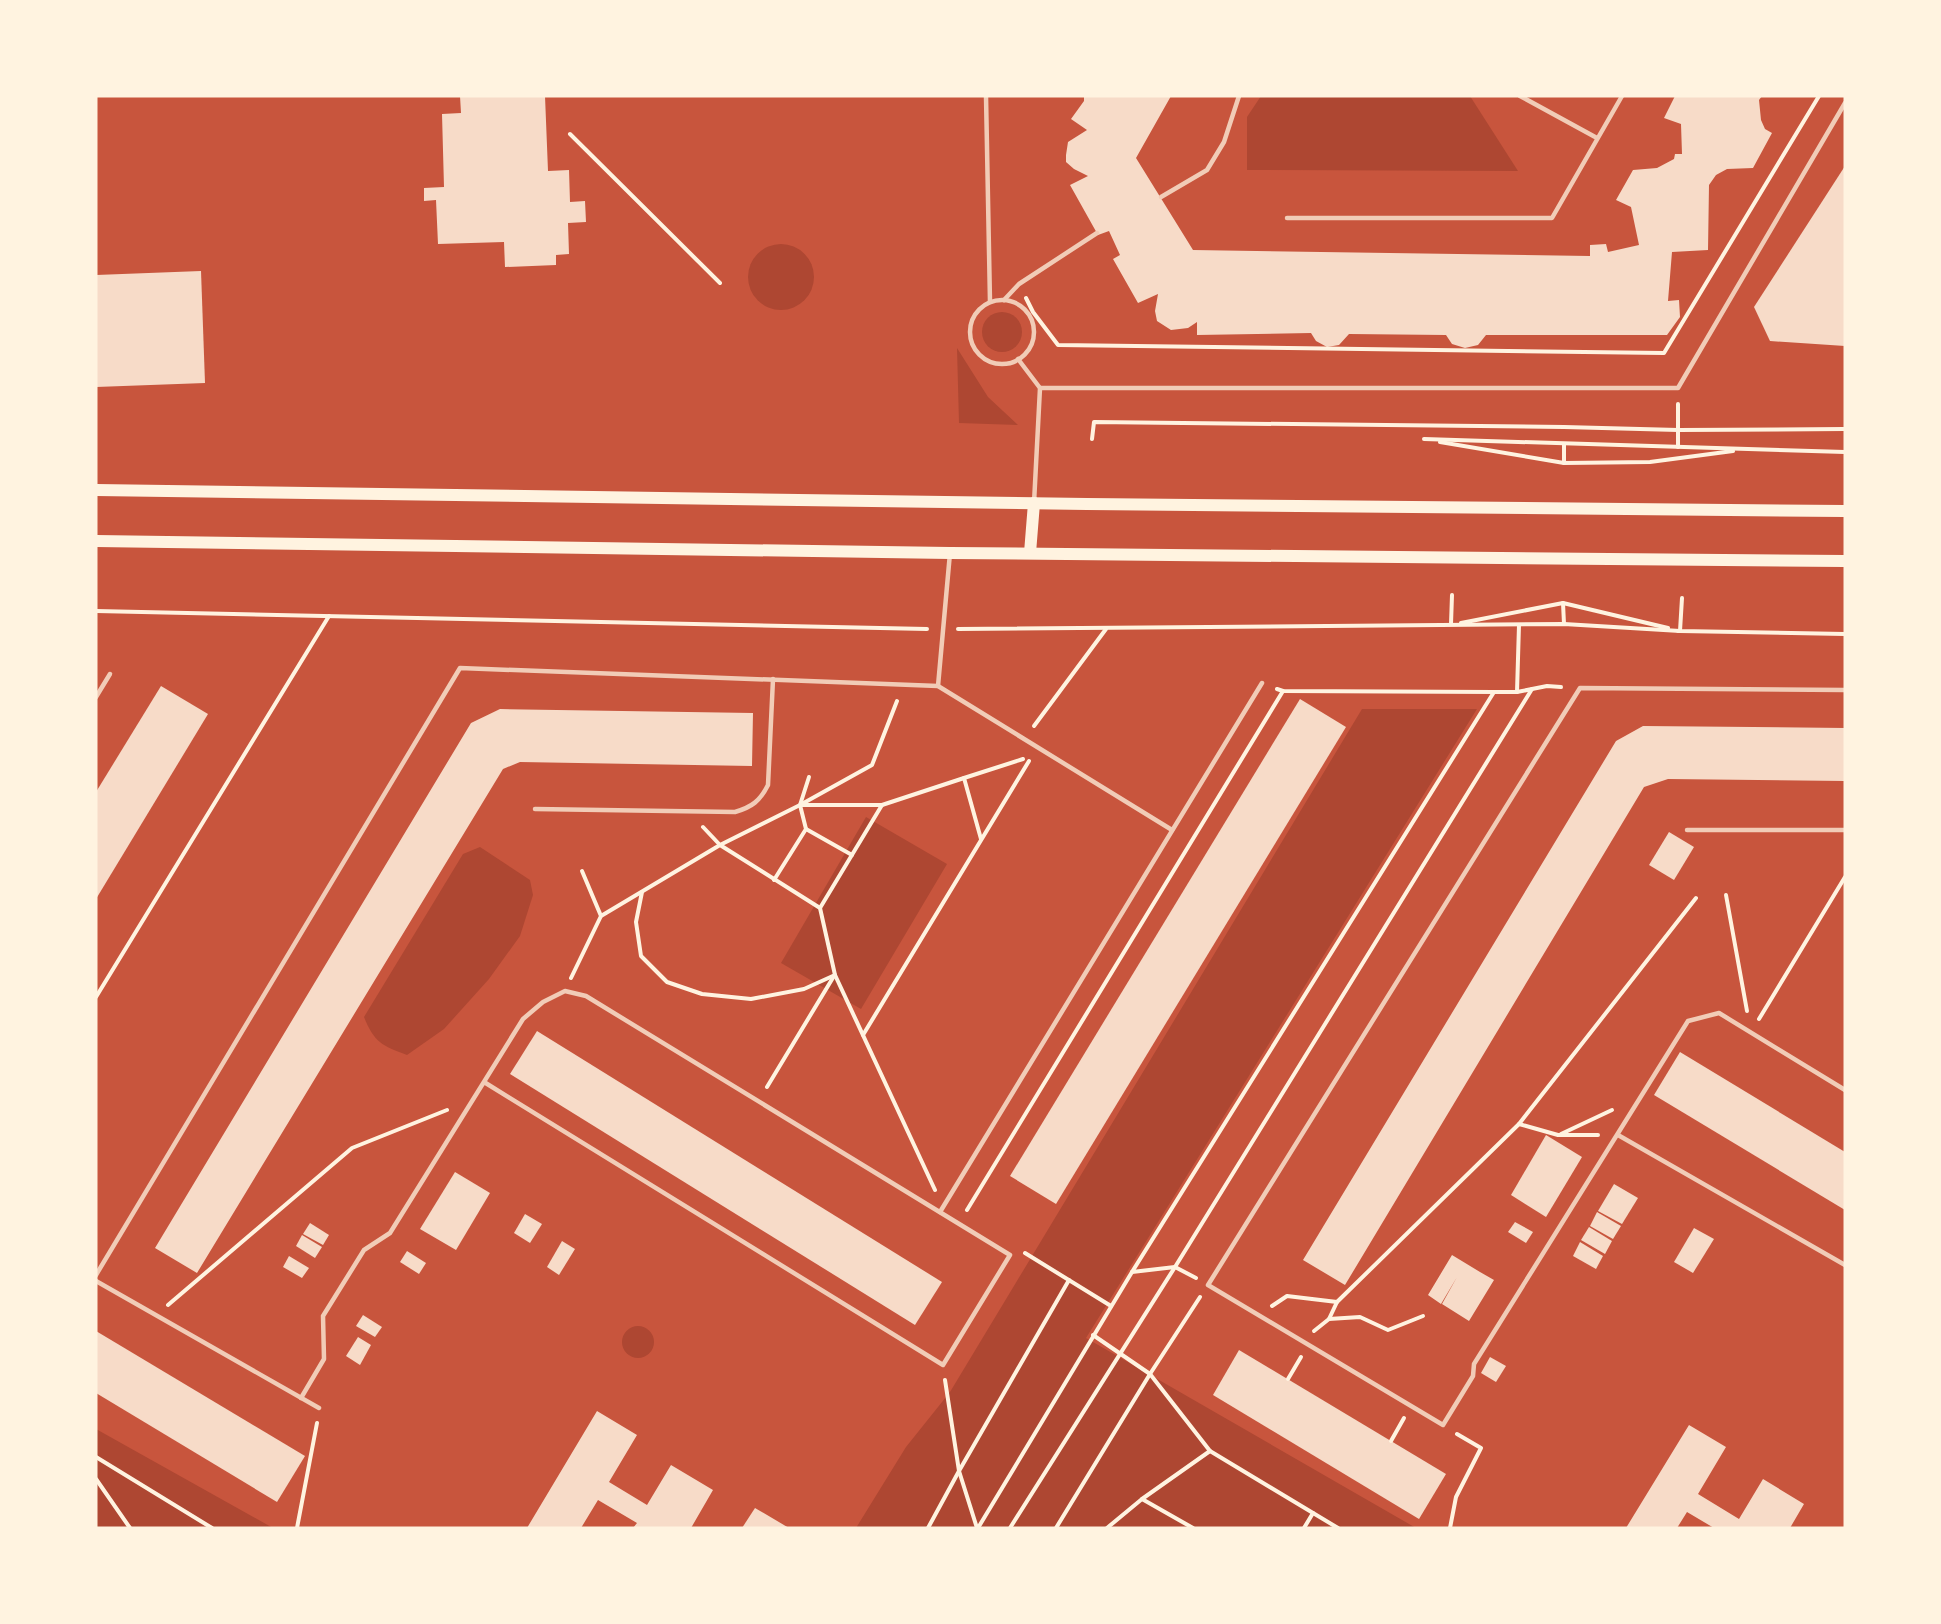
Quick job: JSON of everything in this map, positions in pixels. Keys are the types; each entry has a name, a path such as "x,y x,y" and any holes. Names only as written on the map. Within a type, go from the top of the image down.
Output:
{"main road":[{"path":"96,490 1034,503 1845,510"},
{"path":"1030,553 1034,503"},
{"path":"96,541 950,553 1845,561"}],"lane":[{"path":"986,96 990,302"},
{"path":"1161,197 1207,170 1224,142 1239,96"},
{"path":"1520,96 1598,138"},
{"path":"1287,218 1551,218 1622,96"},
{"path":"1040,387 1678,388 1845,103"},
{"path":"1004,300 1019,284 1097,234"},
{"path":"1004,300 1022,307 1033,324 1031,344 1026,353 1009,363 998,364 988,361 980,354 970,336 971,326 981,308 990,302 1004,300"},
{"path":"1018,359 1040,387 1034,503"},
{"path":"938,686 950,553"},
{"path":"96,1275 460,668 938,686 1172,830"},
{"path":"96,697 110,674"},
{"path":"536,809 735,812 751,808 762,798 768,785 773,679"},
{"path":"940,1212 1262,683"},
{"path":"1845,690 1580,688 1208,1285 1443,1425 1473,1377 1474,1364 1688,1021 1719,1013 1845,1090"},
{"path":"1687,830 1845,830"},
{"path":"301,1398 324,1359 323,1316 364,1250 390,1233 523,1019 543,1002 565,991 586,996 1010,1255 943,1365 484,1082"},
{"path":"1618,1135 1845,1265"},
{"path":"96,1281 320,1408"}],"path":[{"path":"1019,284 1033,312 1058,345 1664,352 1819,96"},
{"path":"570,134 720,283"},
{"path":"1678,388 1678,447"},
{"path":"1092,439 1094,422 1678,430 1845,429"},
{"path":"1746,449 1650,462 1564,463 1424,439 1845,452"},
{"path":"1564,444 1564,463"},
{"path":"1451,625 1452,595"},
{"path":"1680,631 1682,598"},
{"path":"1451,625 1563,603 1680,631"},
{"path":"1563,603 1564,624"},
{"path":"96,611 943,629 1564,624 1680,631 1845,634"},
{"path":"96,997 330,616"},
{"path":"1517,692 1519,625"},
{"path":"1024,739 1106,629"},
{"path":"565,991 601,915 720,845 800,805 872,765 904,685"},
{"path":"882,805 820,908 835,975 943,1206 963,1216 1283,691 1517,692 1547,686 1580,688"},
{"path":"1010,1528 1175,1267 1532,688"},
{"path":"978,1528 1093,1335 1494,692"},
{"path":"800,805 882,805 1033,755 863,1035"},
{"path":"774,880 806,829 800,805 809,777"},
{"path":"964,778 981,839"},
{"path":"806,829 852,855"},
{"path":"720,845 820,908"},
{"path":"582,871 601,915"},
{"path":"1751,1032 1845,877"},
{"path":"642,891 636,922 641,956 667,982 702,994 752,999 804,989 835,975"},
{"path":"1725,895 1751,1032"},
{"path":"1302,1341 1329,1319 1337,1302 1519,1124 1696,898"},
{"path":"758,1101 835,975"},
{"path":"1558,1135 1641,1097"},
{"path":"157,1315 352,1148 473,1100"},
{"path":"1519,1124 1558,1135 1618,1135"},
{"path":"1021,1251 1111,1306"},
{"path":"1056,1528 1150,1374 1208,1285 1175,1267 1132,1272"},
{"path":"928,1528 1070,1280"},
{"path":"1258,1315 1287,1296 1337,1302"},
{"path":"1329,1319 1360,1317 1388,1330 1423,1316"},
{"path":"1093,1335 1150,1374 1210,1451 1338,1528"},
{"path":"1288,1379 1308,1345"},
{"path":"943,1365 959,1471 978,1528"},
{"path":"1391,1441 1411,1407"},
{"path":"297,1528 320,1408"},
{"path":"1443,1425 1481,1448 1456,1497 1450,1528"},
{"path":"1107,1528 1142,1499 1210,1451"},
{"path":"96,1457 212,1528"},
{"path":"96,1479 130,1528"},
{"path":"1142,1499 1193,1528"},
{"path":"1304,1528 1313,1513"}],"shaded area":[{"path":"1261,96 1470,96 1518,171 1247,170 1247,117"},
{"path":"781,244 794,247 804,254 811,264 814,277 811,290 804,300 794,307 781,310 768,307 758,300 751,290 748,277 751,264 758,254 768,247"},
{"path":"1002,312 1010,313 1016,318 1021,324 1021,340 1016,346 1010,351 1002,352 994,351 988,346 983,340 982,332 983,324 988,318 994,313"},
{"path":"957,348 988,397 1018,425 959,423"},
{"path":"1362,709 1477,709 1086,1338 1416,1528 856,1528 906,1447 950,1392"},
{"path":"866,817 947,864 861,1009 781,963"},
{"path":"480,847 530,880 533,895 520,936 489,979 444,1029 407,1055 391,1049 375,1038 364,1017 463,854"},
{"path":"638,1326 650,1330 654,1342 650,1354 638,1358 626,1354 622,1342 626,1330"},
{"path":"96,1429 273,1528 96,1528"}],"building":[{"path":"460,96 545,96 548,171 569,170 570,202 585,201 586,222 568,223 569,254 556,255 556,265 505,267 504,242 438,244 436,200 424,201 424,188 444,187 442,114 461,113"},
{"path":"1084,96 1171,96 1136,158 1193,250 1590,256 1590,245 1606,244 1608,252 1639,245 1631,207 1616,200 1633,170 1657,168 1674,159 1675,154 1682,154 1681,124 1664,118 1675,96 1762,96 1759,100 1761,120 1765,129 1772,133 1753,168 1727,169 1716,175 1709,185 1708,250 1672,252 1668,301 1679,300 1680,317 1667,335 1486,335 1478,345 1465,348 1452,344 1446,335 1349,334 1339,345 1327,347 1316,341 1311,333 1197,335 1197,322 1188,328 1171,330 1157,321 1155,311 1158,294 1138,303 1113,259 1120,255 1109,231 1098,235 1070,185 1088,176 1066,162 1068,142 1087,130 1071,119 1084,101"},
{"path":"1845,166 1845,346 1770,341 1754,307"},
{"path":"201,271 205,383 96,387 96,275"},
{"path":"161,686 208,714 96,899 96,792"},
{"path":"1300,699 1346,727 1056,1204 1010,1176"},
{"path":"500,709 753,713 752,766 520,762 503,769 197,1273 155,1248 471,723"},
{"path":"1643,726 1845,728 1845,781 1668,779 1644,787 1345,1285 1303,1260 1616,741"},
{"path":"1669,832 1694,847 1674,880 1649,865"},
{"path":"537,1031 942,1282 915,1325 510,1074"},
{"path":"1680,1052 1845,1152 1845,1210 1654,1095"},
{"path":"1546,1135 1582,1157 1546,1217 1511,1195"},
{"path":"455,1172 490,1193 456,1250 420,1229"},
{"path":"1614,1184 1638,1198 1622,1224 1598,1211"},
{"path":"1597,1212 1621,1226 1613,1239 1590,1226"},
{"path":"525,1214 542,1224 530,1243 514,1233"},
{"path":"1515,1222 1533,1232 1526,1243 1508,1232"},
{"path":"310,1223 329,1235 323,1245 303,1234"},
{"path":"1589,1227 1612,1241 1605,1254 1581,1240"},
{"path":"1694,1228 1714,1239 1693,1273 1674,1262"},
{"path":"302,1235 322,1247 315,1258 296,1246"},
{"path":"562,1241 575,1249 559,1275 547,1267"},
{"path":"1580,1242 1603,1256 1596,1269 1573,1256"},
{"path":"407,1251 426,1263 419,1274 400,1262"},
{"path":"1452,1255 1494,1280 1469,1321 1442,1304 1457,1277 1441,1304 1428,1295"},
{"path":"289,1256 309,1268 302,1278 283,1267"},
{"path":"363,1315 382,1327 375,1337 356,1326"},
{"path":"96,1331 305,1456 277,1502 96,1393"},
{"path":"358,1337 371,1345 360,1365 346,1356"},
{"path":"1239,1350 1446,1474 1419,1519 1213,1395"},
{"path":"1490,1357 1506,1366 1496,1382 1481,1373"},
{"path":"597,1411 637,1435 609,1482 647,1505 671,1465 713,1490 691,1528 633,1528 637,1523 598,1500 581,1528 527,1528"},
{"path":"1689,1425 1726,1447 1698,1494 1739,1519 1763,1479 1804,1504 1790,1528 1714,1528 1687,1512 1677,1528 1626,1528"},
{"path":"755,1508 789,1528 742,1528"}]}
